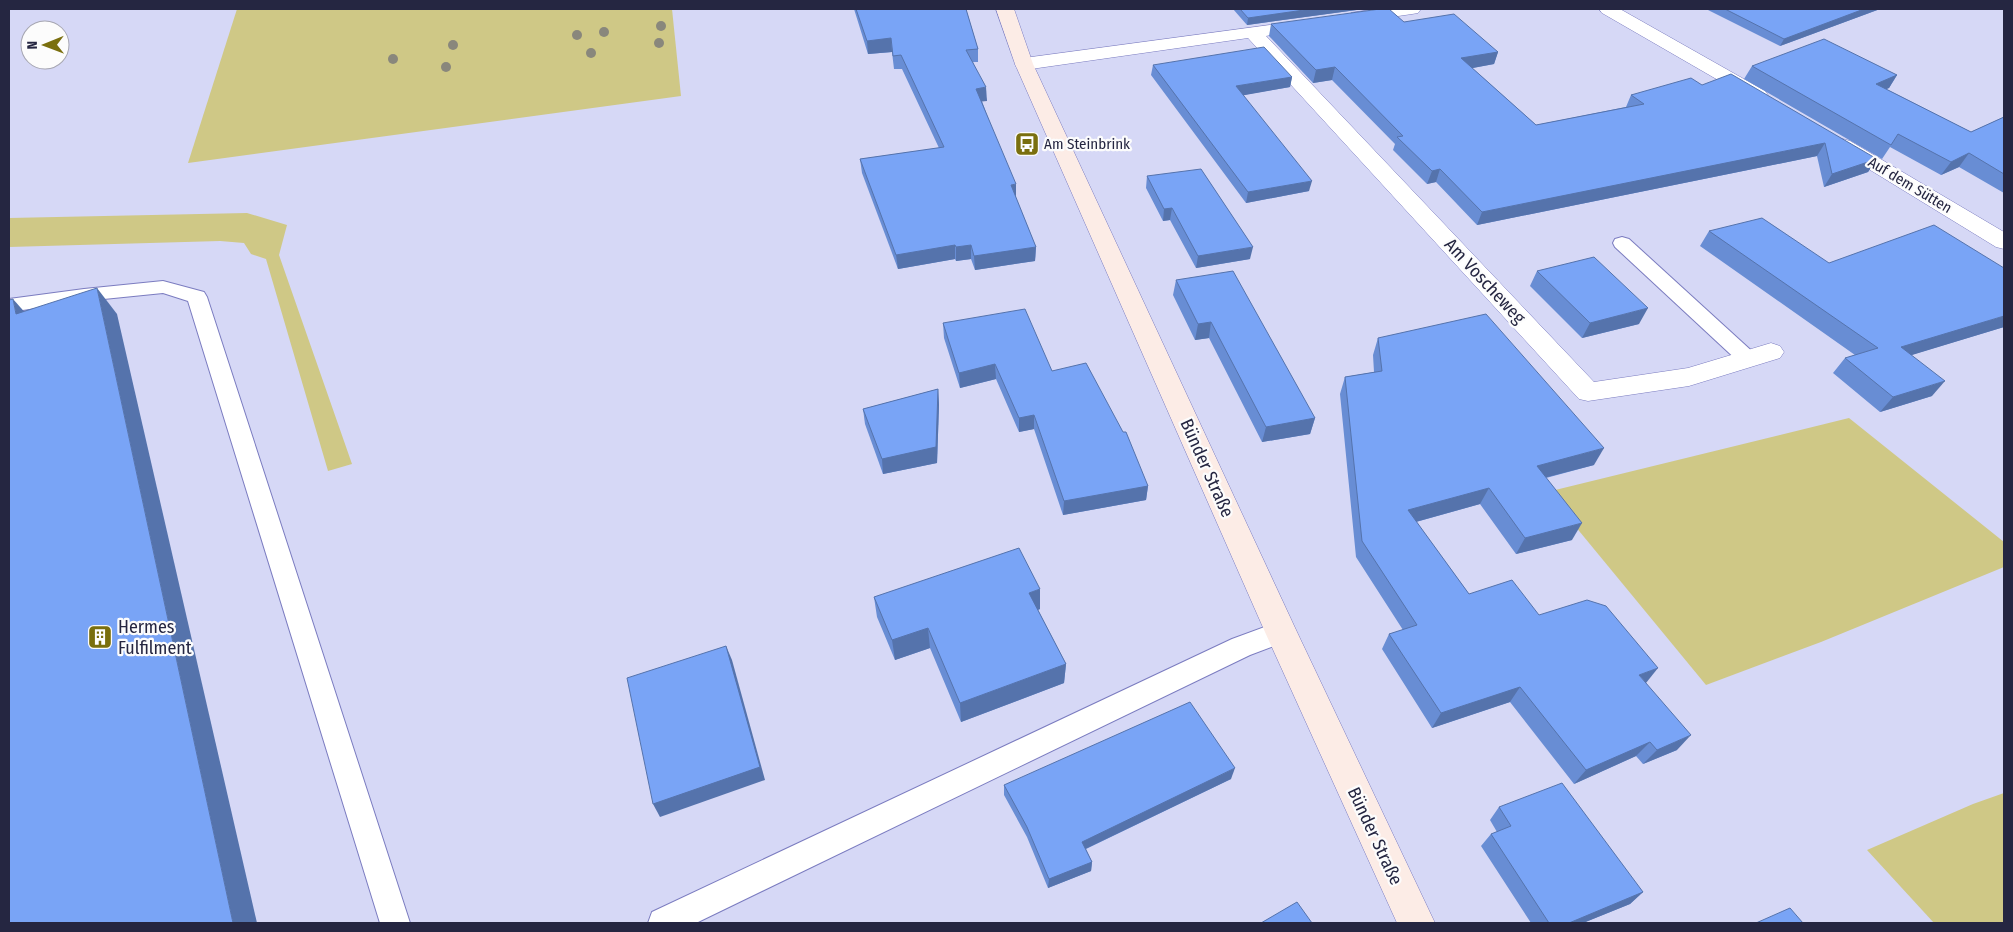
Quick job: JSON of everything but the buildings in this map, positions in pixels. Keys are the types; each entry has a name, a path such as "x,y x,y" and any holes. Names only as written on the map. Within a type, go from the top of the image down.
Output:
{"main road":[{"name":"Bünder Straße","path":"1005,9 1024,64 1281,632 1416,923"}],"street":[{"path":"1337,20 1412,9"},
{"path":"1608,9 1772,104"},
{"path":"1024,64 1290,27"},
{"name":"Am Voscheweg","path":"1253,33 1588,392 1690,377 1771,352"},
{"name":"Auf dem Sütten","path":"1824,134 2004,242"}],"lane":[{"path":"1622,243 1748,359"},
{"path":"9,306 84,295 163,287 197,297 396,923"},
{"path":"663,923 1242,647 1281,632"}],"shaded area":[{"path":"237,9 672,9 681,96 188,163"},
{"path":"247,213 287,225 279,255 352,464 328,471 266,259 251,254 244,243 220,241 9,247 9,218"},
{"path":"1849,418 2004,542 2004,567 1821,642 1706,685 1547,492"},
{"path":"2004,793 2004,923 1934,923 1867,850 1973,804"}],"place":[{"name":"Am Steinbrink","path":"1027,144"},
{"name":"Hermes Fulfilment","path":"100,637"}]}
